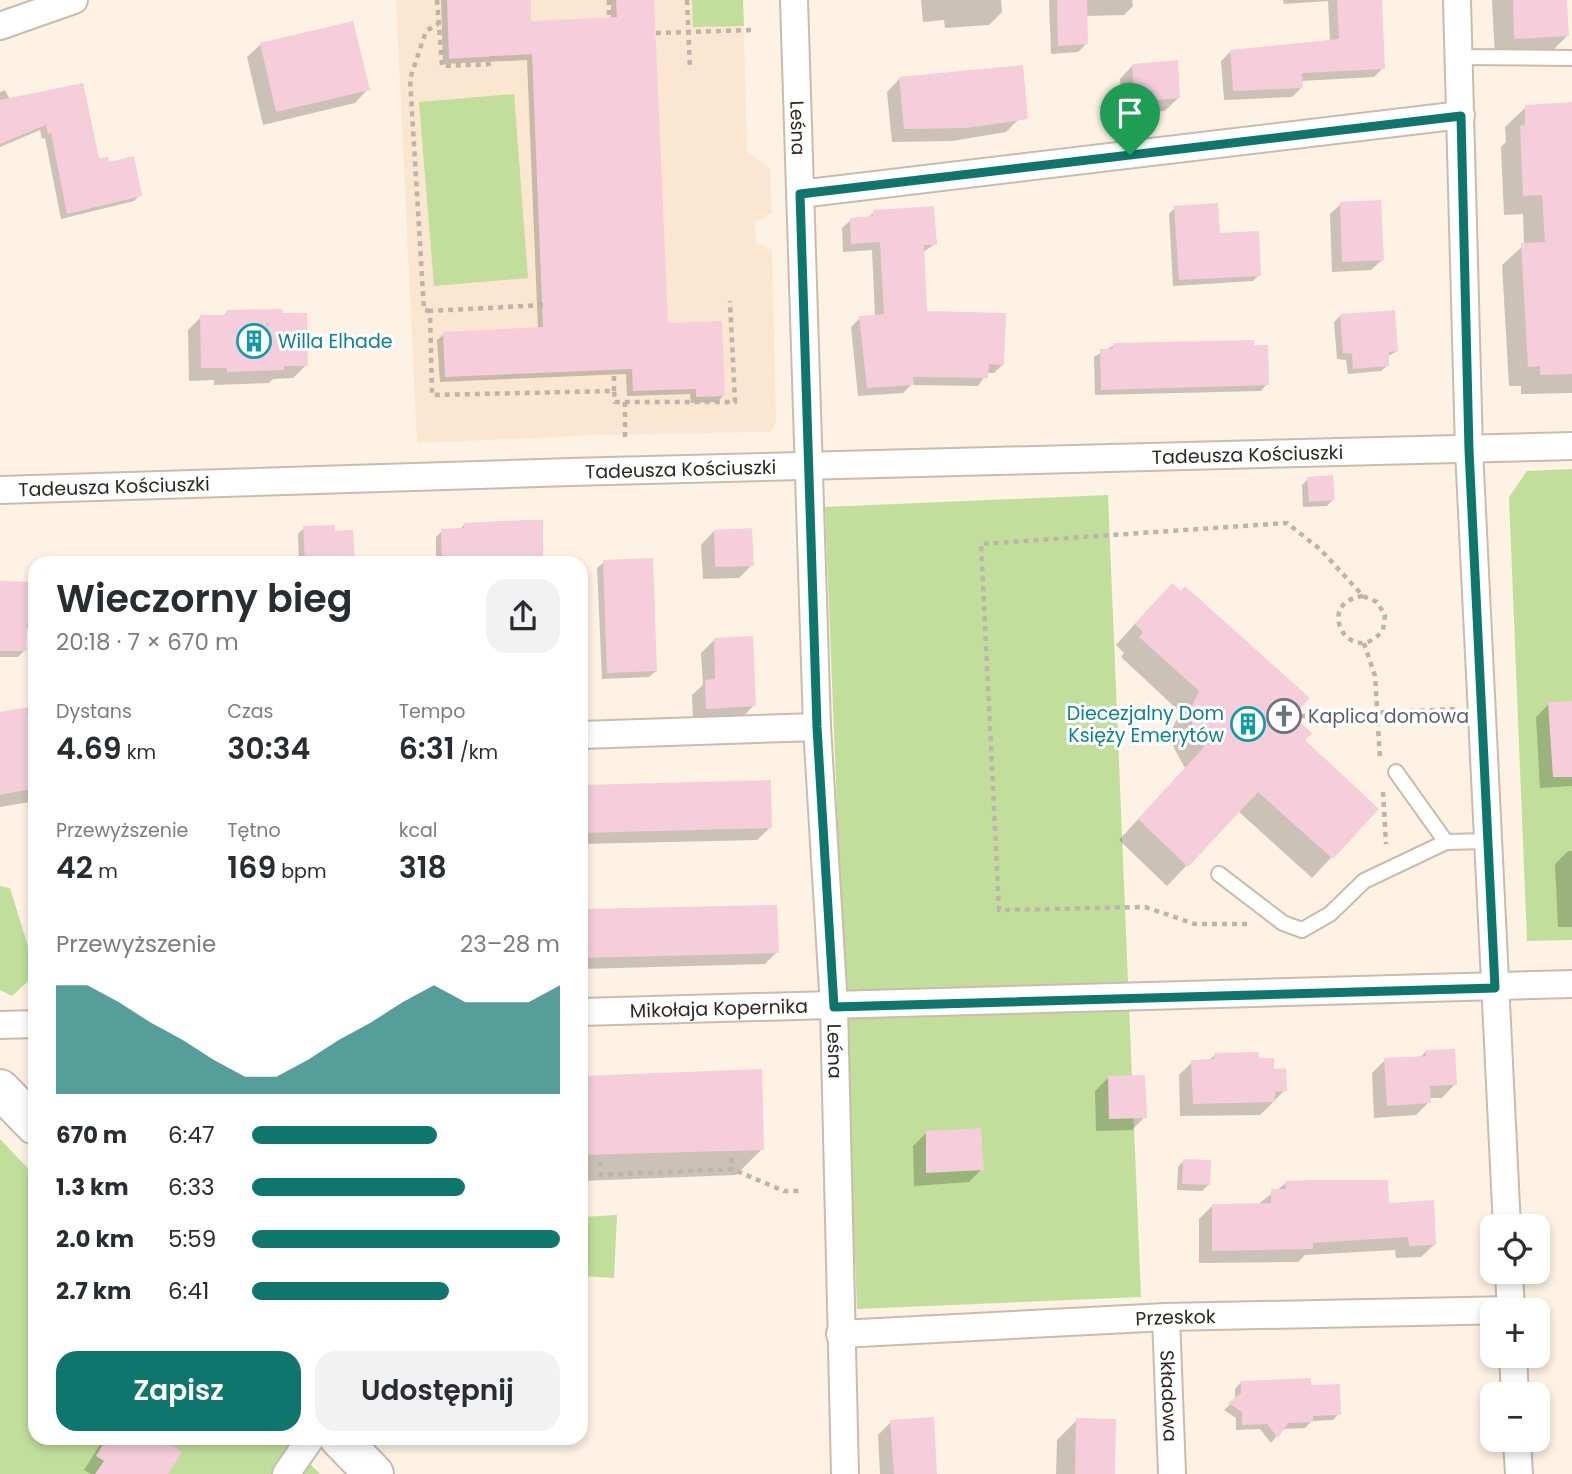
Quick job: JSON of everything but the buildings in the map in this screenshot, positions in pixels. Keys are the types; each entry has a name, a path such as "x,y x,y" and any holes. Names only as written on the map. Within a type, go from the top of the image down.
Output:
{"main road":[{"path":"0,1089 28,1118"},
{"path":"346,1445 374,1474"}],"street":[{"path":"0,26 74,0"},
{"name":"Leśna","path":"794,0 817,727 834,1007 839,1334 845,1474"},
{"path":"1457,0 1469,450 1506,1214"},
{"path":"800,194 1461,116"},
{"name":"Tadeusza Kościuszki","path":"0,491 1572,446"},
{"path":"588,735 817,727"},
{"name":"Mikołaja Kopernika","path":"588,1012 834,1007 1572,984"},
{"path":"0,1025 28,1024"},
{"name":"Przeskok","path":"839,1334 1166,1317 1480,1311"},
{"name":"Składowa","path":"1166,1317 1172,1474"},
{"path":"286,1474 306,1445"},
{"path":"1518,1452 1519,1474"}],"lane":[{"path":"1459,57 1572,58"},
{"path":"1396,772 1446,842"},
{"path":"1219,874 1283,923 1302,930 1330,915 1364,881 1446,842 1488,841"}],"path":[{"path":"437,0 442,66 492,64 492,57"},
{"path":"609,0 609,17"},
{"path":"687,0 690,70"},
{"path":"438,24 426,31 410,79 424,310 543,305"},
{"path":"656,33 753,30"},
{"path":"614,370 615,402 735,402 730,301"},
{"path":"430,311 432,395 614,391"},
{"path":"625,402 625,443"},
{"path":"1283,923 1195,924 1145,906 999,910 981,544 1287,523 1321,550 1363,596 1377,601 1385,615 1383,630 1364,643 1356,643 1343,635 1338,621 1342,606 1348,600 1363,596"},
{"path":"1364,643 1374,676 1381,765"},
{"path":"1300,716 1464,708"},
{"path":"1382,778 1387,844"},
{"path":"732,1158 732,1168"},
{"path":"600,1162 601,1175 732,1168 784,1191 802,1191"}],"shaded area":[{"path":"396,0 743,0 747,151 770,168 772,213 755,222 756,242 772,250 776,422 771,432 599,435 417,443"}],"green space":[{"path":"692,0 743,0 744,26 693,27"},
{"path":"514,94 528,278 434,286 419,102"},
{"path":"1572,469 1572,940 1527,941 1509,497 1527,471"},
{"path":"1108,495 1141,1297 857,1309 825,507"},
{"path":"0,886 10,888 28,946 28,981 12,996 0,990"},
{"path":"0,1139 28,1169 28,1445 291,1445 320,1474 0,1474"},
{"path":"617,1215 614,1278 588,1276 588,1217"}],"place":[{"name":"Willa Elhade","path":"254,341"},
{"name":"Kaplica domowa","path":"1284,716"},
{"name":"Diecezjalny Dom Księży Emerytów","path":"1248,724"}],"route":[{"path":"1461,116 1469,450 1495,988 834,1007 817,727 800,194 1130,155 1461,116"}]}
